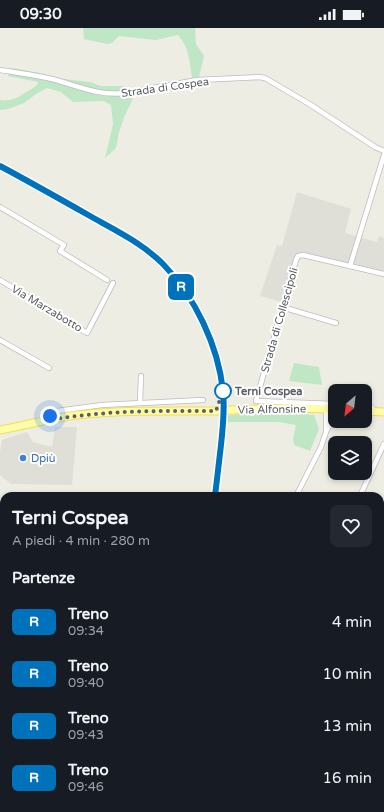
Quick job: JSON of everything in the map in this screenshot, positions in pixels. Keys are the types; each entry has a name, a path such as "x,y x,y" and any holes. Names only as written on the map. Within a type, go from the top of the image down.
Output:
{"main road":[{"name":"Via Alfonsine","path":"0,430 78,415 130,412 216,411 286,408 326,409"},
{"path":"372,412 384,412"}],"street":[{"name":"Strada di Cospea","path":"0,70 54,80 85,89 115,94 197,80 265,78 311,105 375,147 384,151"},
{"path":"350,266 384,155"},
{"path":"0,206 64,245 60,251 107,280"},
{"name":"Strada di Collescipoli","path":"328,404 256,401 296,260 298,256 303,255 384,274"},
{"name":"Via Marzabotto","path":"0,280 87,333 113,283"},
{"name":"Strada di Collescipoli","path":"282,307 336,323"},
{"path":"0,340 49,368"},
{"path":"140,402 141,376"},
{"name":"Via Alfonsine","path":"50,420 50,412 102,405 203,400"},
{"path":"372,408 375,412"},
{"path":"326,409 326,432"},
{"path":"298,492 321,447 328,428"},
{"path":"362,492 384,444"}],"shaded area":[{"path":"297,192 351,209 345,233 377,242 379,236 384,238 384,272 296,254 282,302 260,296 277,245 282,246"},
{"path":"55,427 77,427 72,485 11,484 0,475 0,452 2,440 27,432 33,442 52,447"}],"green space":[{"path":"83,28 195,28 196,44 204,56 199,77 192,78 187,50 182,39 178,35 156,40 119,36 112,43 107,44 84,39"},
{"path":"12,68 64,79 90,82 101,86 125,86 133,99 119,132 116,148 105,158 113,124 111,105 104,101 73,102 61,92 47,88 24,103 8,109 0,110 0,100 10,100 20,96 37,85 38,82 8,76"},
{"path":"294,363 319,367 322,385 289,381"},
{"path":"284,412 314,415 319,429 310,451 294,445 293,439 296,425 278,422 226,422 225,416 239,414"}],"railway":[{"path":"0,166 126,236 146,249 163,264 177,280 191,301 207,330 219,364 223,391 224,419 215,492"}],"train":[{"name":"R","path":"0,166 126,236 146,250 163,264 191,301 207,330 219,364 223,391 224,419 215,492"}],"place":[{"name":"Terni Cospea","path":"223,391"},
{"name":"Dpiù","path":"23,458"}],"route":[{"path":"50,416 50,420 78,415 130,412 216,411 223,391"}]}
